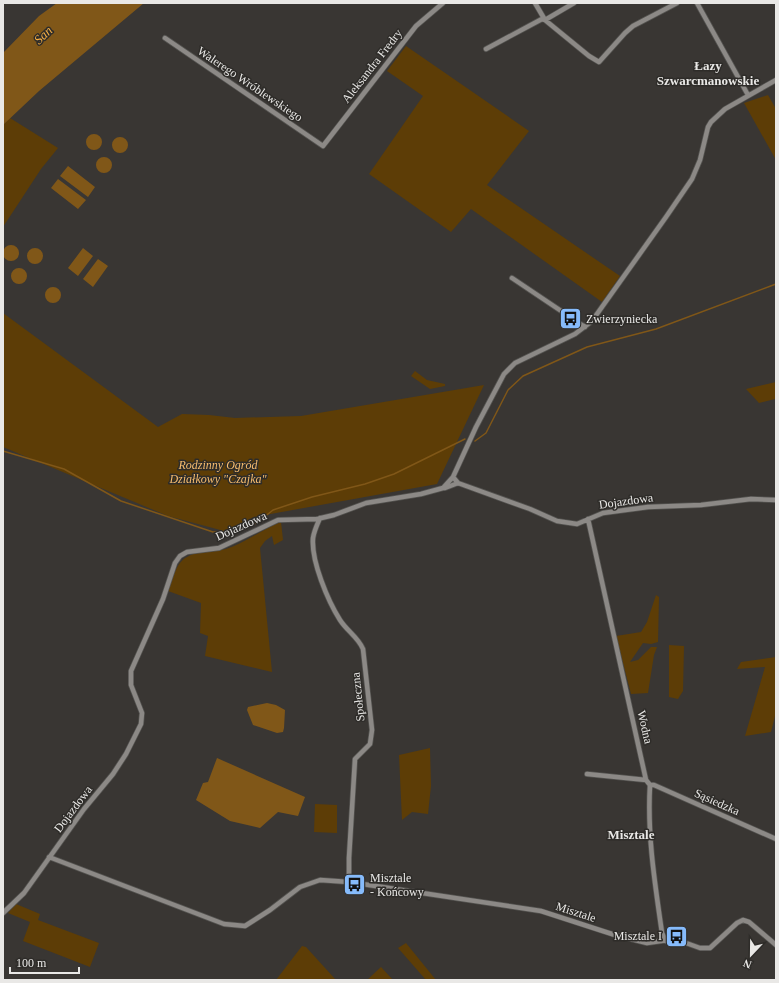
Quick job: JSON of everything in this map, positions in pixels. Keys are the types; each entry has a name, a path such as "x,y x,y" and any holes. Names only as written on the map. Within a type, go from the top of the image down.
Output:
{"street":[{"name":"Aleksandra Fredry","path":"323,146 416,26 443,3"},
{"path":"535,3 545,20 589,56 599,62 632,26 677,3"},
{"path":"486,49 542,19 545,20 574,3"},
{"path":"697,3 748,95"},
{"name":"Walerego Wróblewskiego","path":"165,38 323,146"},
{"path":"443,488 453,477 476,427 504,374 515,363 575,334 585,327 602,307 692,179 700,160 708,127 711,122 725,109 776,80"},
{"path":"512,278 585,327"},
{"path":"453,477 458,483"},
{"name":"Dojazdowa","path":"3,913 24,893 84,809 118,767 126,754 141,724 142,713 131,685 131,671 154,623 175,563 180,556 187,552 219,548 278,520 320,518 334,515 366,503 421,494 458,483 530,509 557,521 577,524 603,513 648,507 701,505 751,499 776,500"},
{"name":"Społeczna","path":"320,518 313,537 314,556 326,592 332,604 341,621 358,640 363,649 372,730 370,744 355,759 349,882"},
{"name":"Wodna","path":"588,519 646,780 650,785"},
{"path":"587,774 646,780"},
{"path":"650,785 649,801 651,856 662,933 666,941"},
{"name":"Sąsiedzka","path":"650,785 654,785 776,839"},
{"name":"Misztale","path":"50,857 224,924 245,926 270,910 300,887 320,880 349,882 541,911 615,935 647,943 675,939 700,948 710,948 737,923 743,920 749,922 776,946"}],"green space":[{"path":"406,46 529,131 487,185 620,276 602,302 471,209 451,232 369,174 423,96 387,71"},
{"path":"768,95 776,109 776,160 744,103"},
{"path":"10,118 58,148 41,169 3,227 3,125"},
{"name":"Rodzinny Ogród Działkowy \"Czajka\"","path":"3,313 158,427 182,414 235,418 301,416 484,385 437,484 265,515 224,531 168,516 3,447"},
{"path":"415,371 427,380 445,384 445,386 430,389 411,376"},
{"path":"776,382 776,401 775,399 759,403 746,389"},
{"path":"281,522 283,540 274,545 272,536 265,541 260,548 272,672 205,656 208,636 200,633 201,603 168,591 177,567 183,559 191,555 233,547"},
{"path":"656,595 659,597 658,642 651,644 643,643 630,662 638,660 651,647 657,647 654,655 648,693 631,694 616,636 641,632 647,622"},
{"path":"669,645 684,646 683,691 678,699 669,697"},
{"path":"776,657 776,712 771,732 745,736 765,667 737,669 741,662"},
{"path":"430,748 431,786 428,814 412,812 402,820 399,755"},
{"path":"315,804 337,805 337,833 314,832"},
{"path":"16,904 40,914 38,920 99,943 90,967 23,941 30,922 8,913"},
{"path":"406,943 436,980 426,980 398,948"},
{"path":"302,946 306,947 336,980 276,980"},
{"path":"381,967 393,980 367,980"}],"water":[{"name":"San","path":"57,3 144,3 39,91 3,125 3,53 39,16"},
{"path":"94,134 100,136 102,142 100,148 94,150 88,148 86,142 88,136"},
{"path":"120,137 126,139 128,145 126,151 120,153 114,151 112,145 114,139"},
{"path":"104,157 110,159 112,165 110,171 104,173 98,171 96,165 98,159"},
{"path":"68,166 95,187 88,197 60,176"},
{"path":"58,179 86,200 78,209 51,188"},
{"path":"8,245 14,245 19,250 17,259 14,261 8,261 3,256 3,250"},
{"path":"32,248 38,248 43,253 41,262 38,264 32,264 27,259 27,253"},
{"path":"83,248 93,256 78,276 68,268"},
{"path":"98,259 108,266 93,287 83,279"},
{"path":"16,268 22,268 27,273 25,282 22,284 16,284 11,279 11,273"},
{"path":"50,287 56,287 61,292 59,301 56,303 50,303 45,298 45,292"},
{"path":"267,703 276,705 285,710 283,732 277,733 253,725 247,710 248,707"},
{"path":"217,758 305,797 298,816 278,812 260,828 230,821 196,800 203,783 208,782"}],"waterway":[{"path":"475,441 486,433 508,390 523,376 587,347 656,329 776,284"},
{"path":"3,451 64,469 121,501 213,532 241,530 258,522 273,510 312,497 365,484 394,474 465,439"}],"place":[{"name":"Zwierzyniecka","path":"570,319"},
{"name":"Misztale - Końcowy","path":"354,885"},
{"name":"Misztale I","path":"677,936"}],"district":[{"name":"Łazy Szwarcmanowskie","path":"708,72"},
{"name":"Misztale","path":"631,834"}]}
